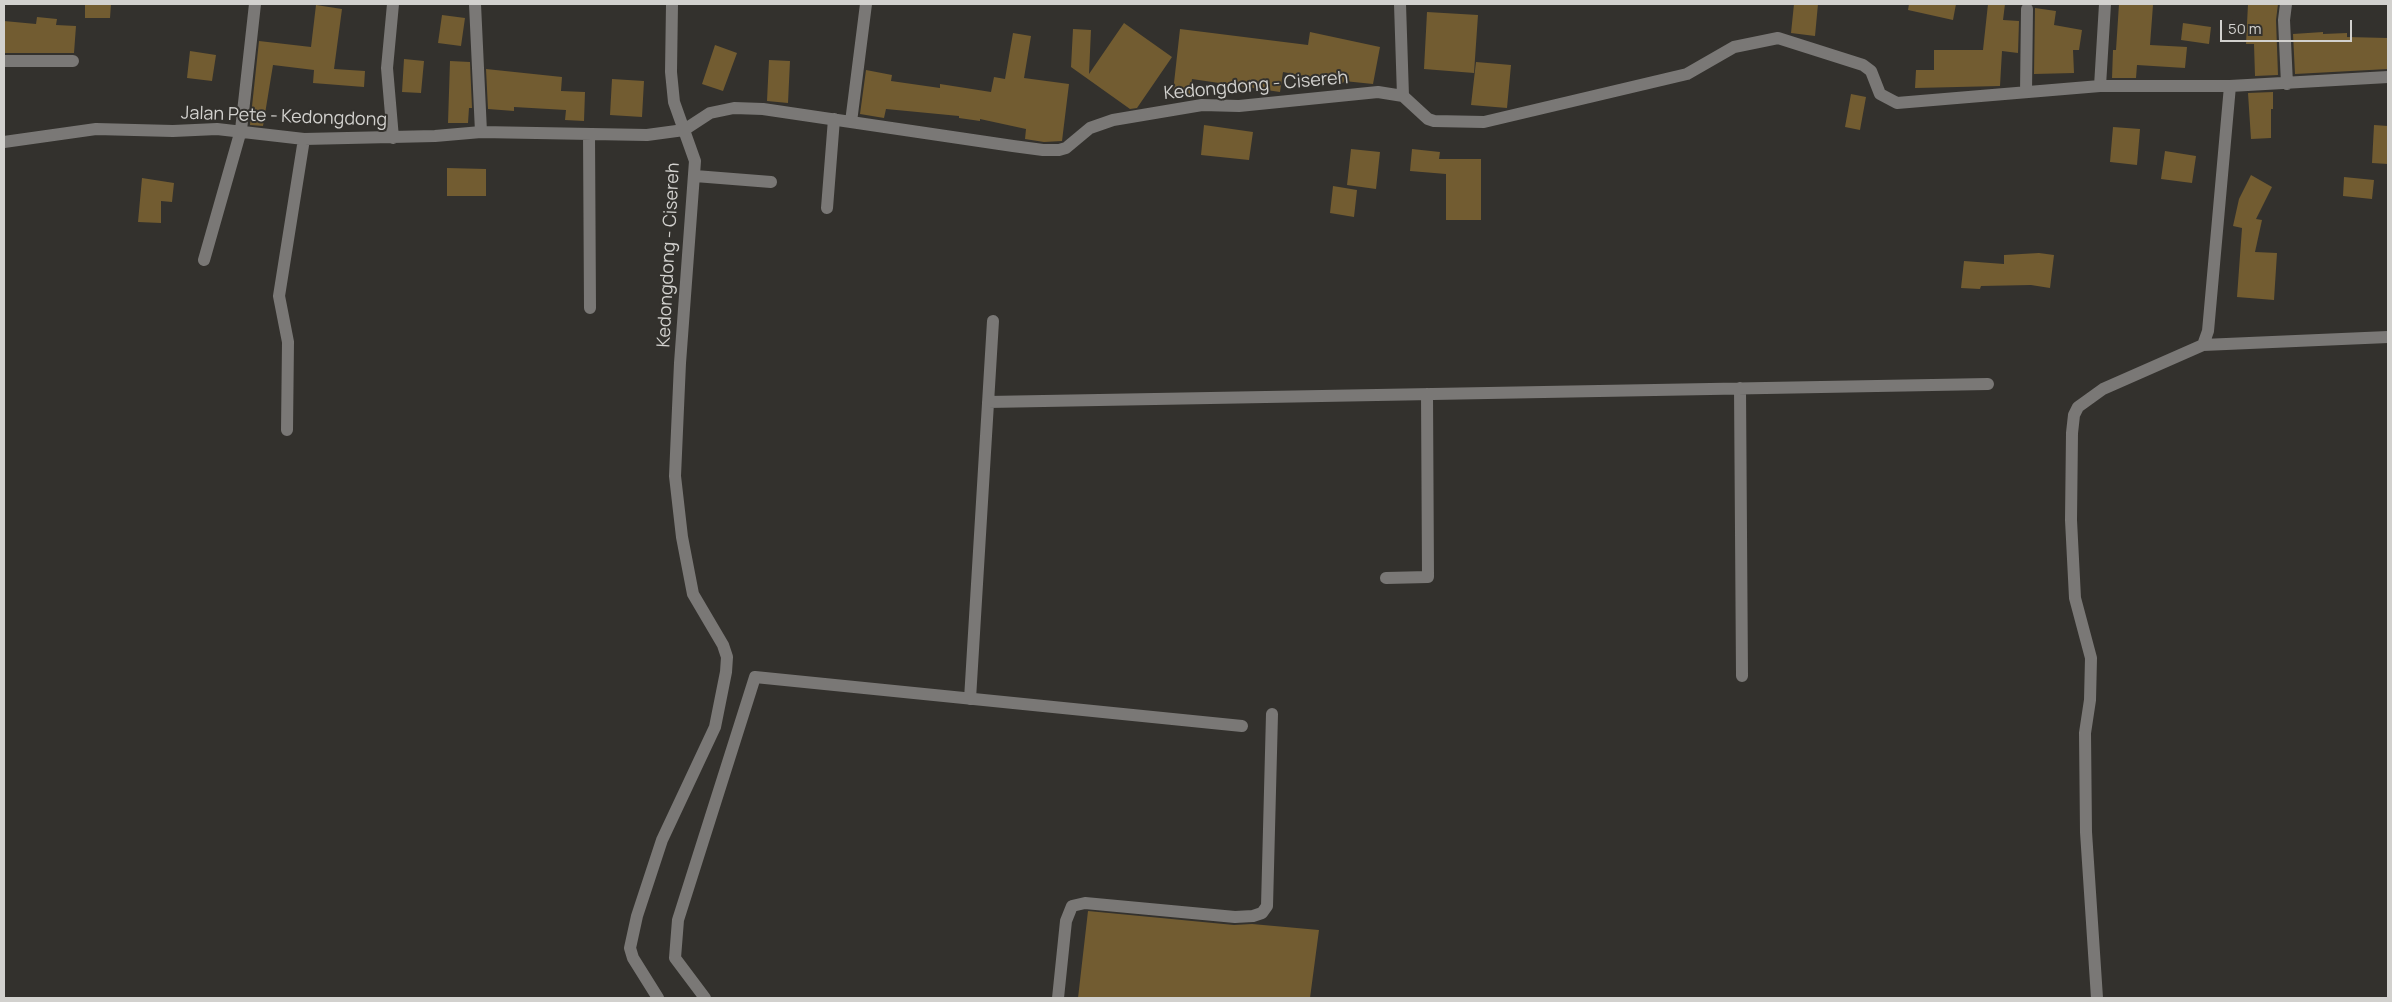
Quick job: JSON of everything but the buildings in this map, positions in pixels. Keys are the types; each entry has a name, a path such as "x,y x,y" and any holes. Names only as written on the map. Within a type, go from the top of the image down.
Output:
{"street":[{"path":"204,260 242,130 255,4"},
{"path":"393,4 387,68 393,138"},
{"path":"475,4 481,132"},
{"path":"672,4 671,72 674,102 684,130"},
{"path":"851,122 866,4"},
{"path":"1400,4 1403,96 1428,119 1434,121 1484,122 1688,74 1734,47 1778,38 1864,65 1871,71 1880,94 1897,103 2100,86 2230,86 2388,77"},
{"path":"2100,86 2105,4"},
{"path":"2286,4 2284,20 2287,84"},
{"path":"2026,92 2027,9"},
{"path":"4,61 73,61"},
{"path":"2203,345 2208,331 2230,86"},
{"name":"Kedongdong - Cisereh","path":"658,998 633,958 630,948 637,916 662,840 714,727 726,672 727,657 723,646 693,594 682,537 675,476 680,363 695,176 695,161 684,130 710,113 734,108 763,109 1043,150 1066,148 1090,128 1113,120 1202,105 1239,106 1378,92 1403,96"},
{"path":"827,208 834,119"},
{"name":"Jalan Pete - Kedongdong","path":"4,142 96,130 242,130 304,138 393,138 481,132 647,135 684,130"},
{"path":"589,134 590,308"},
{"path":"288,430 288,342 279,296 304,138"},
{"path":"695,176 772,182"},
{"path":"970,698 993,321"},
{"path":"2097,998 2086,832 2085,733 2090,700 2090,658 2076,598 2071,520 2074,415 2078,407 2103,389 2203,345 2388,337"},
{"path":"988,402 1988,384"},
{"path":"1740,388 1742,676"},
{"path":"1386,578 1428,578 1427,394"},
{"path":"705,998 675,958 678,920 755,676 1242,726"},
{"path":"1058,998 1066,921 1072,906 1085,903 1235,917 1253,916 1262,912 1267,906 1272,714"}]}
